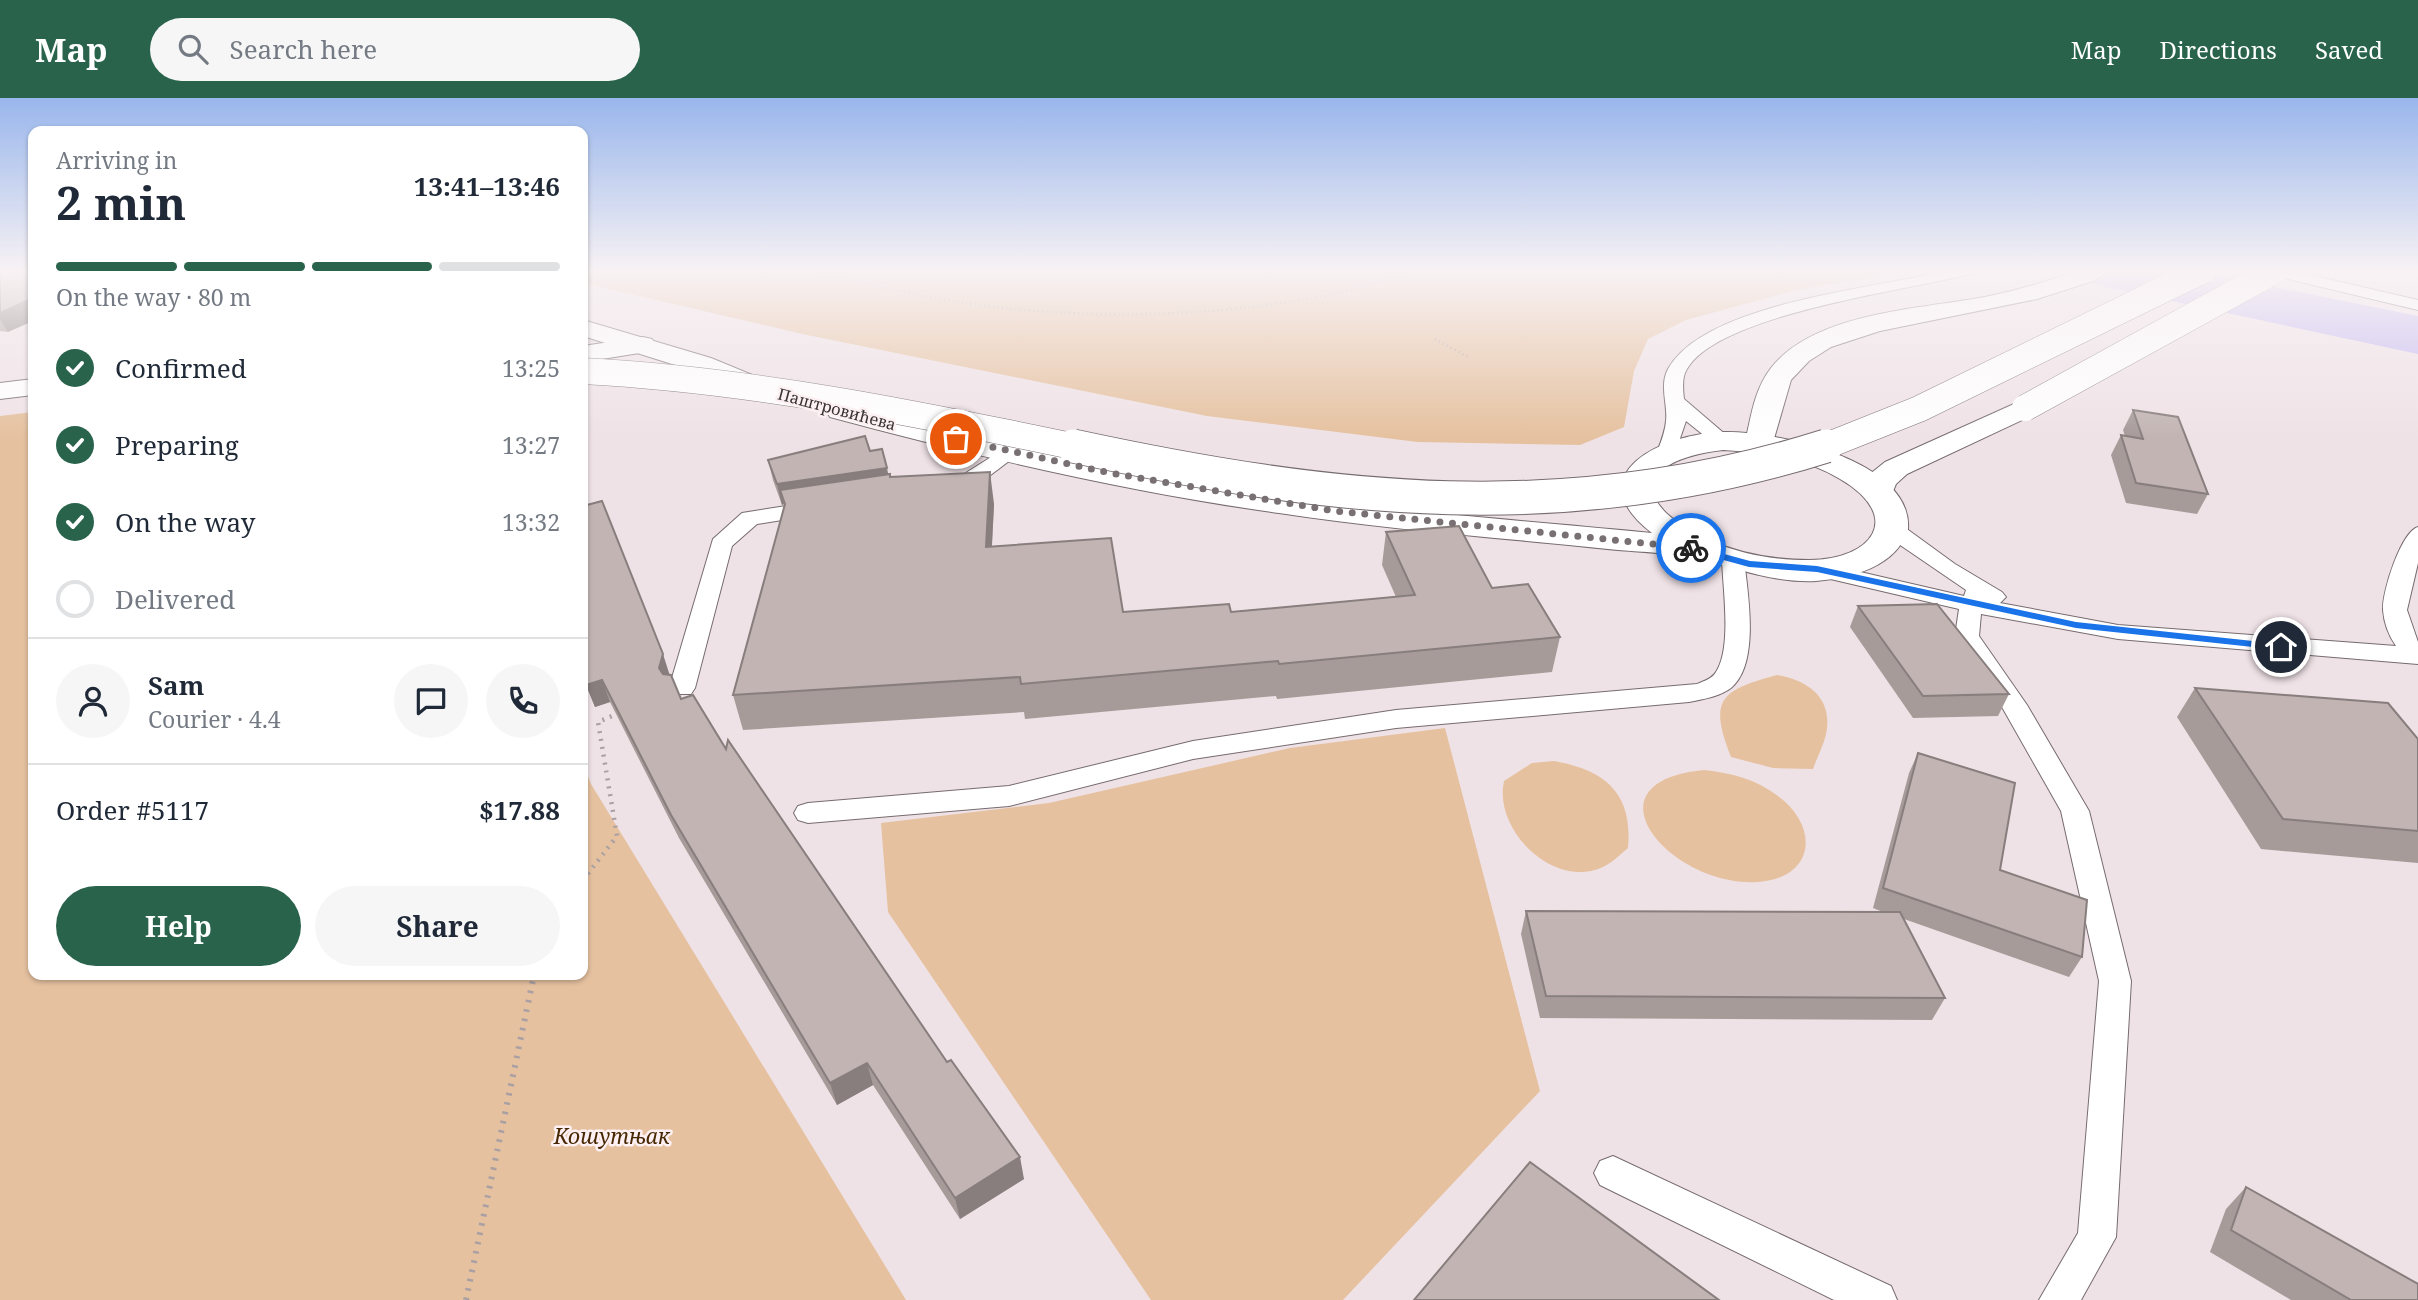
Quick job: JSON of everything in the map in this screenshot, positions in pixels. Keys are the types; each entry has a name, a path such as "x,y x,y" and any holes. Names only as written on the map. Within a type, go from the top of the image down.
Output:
{"main road":[{"path":"1760,443 1775,381 1783,370 1806,350 1874,326"},
{"path":"588,371 692,376 800,390 1189,469 1303,488 1431,498 1572,495 1687,481 1773,462 1846,440 1903,417 2089,326"},
{"path":"1878,494 1881,481 1896,468 2025,408 2174,326"},
{"name":"Паштровићева","path":"588,329 701,364 768,391 1010,451 1222,494 1429,522 1701,549"},
{"path":"588,353 643,345"},
{"path":"0,391 28,388"},
{"path":"1723,441 1760,443 1795,451 1834,465 1866,483 1878,494 1889,511 1892,529 1889,539 1870,556 1856,563 1817,569 1784,569 1733,560 1701,549 1682,539 1653,517 1644,506 1637,484 1646,465 1667,452 1723,441"},
{"name":"Паштровићева","path":"1429,522 1537,521 1570,515 1637,484"}],"lane":[{"path":"1667,452 1676,420 1672,384 1683,361 1711,336 1735,326"},
{"path":"1674,401 1723,441"},
{"path":"927,493 969,482 1010,451"},
{"path":"682,688 721,544 750,517 845,504"},
{"path":"1892,529 1975,597"},
{"path":"2416,656 2400,638 2393,621 2394,601 2418,534"},
{"path":"808,813 1009,796 1193,750 1396,719 1689,694 1711,689 1727,676 1735,652 1733,560"},
{"path":"1817,569 1975,597 2036,617 2118,632 2416,656"},
{"path":"1975,597 1967,620 1967,636 2014,705 2075,811 2090,865 2115,981 2097,1237 2059,1300"},
{"path":"1613,1174 1877,1300"}],"path":[{"path":"1435,340 1468,357"},
{"path":"588,874 617,836 598,722 682,688"},
{"path":"466,1300 533,980"}],"green space":[{"path":"769,326 1674,326 1648,339 1634,371 1624,427 1580,445 1418,442 1207,416"},
{"name":"Кошутњак","path":"28,413 28,980 588,980 588,776 906,1300 0,1300 0,416"},
{"path":"1777,675 1806,685 1825,706 1826,733 1813,769 1773,768 1731,757 1721,722 1724,700 1743,686"},
{"path":"1445,728 1540,1091 1343,1300 1151,1300 888,912 881,823 1049,803 1290,748"},
{"path":"1554,761 1572,765 1601,778 1612,787 1626,812 1628,848 1602,868 1573,872 1556,867 1526,846 1507,815 1503,798 1504,781 1532,763"},
{"path":"1704,770 1752,781 1770,790 1792,808 1801,822 1805,849 1800,861 1791,871 1777,878 1758,882 1726,879 1696,869 1670,852 1652,833 1643,812 1648,793 1667,779"}],"building":[{"path":"2133,410 2178,417 2208,494 2136,483 2121,435 2143,439"},
{"path":"865,436 870,451 882,449 887,468 777,484 768,460"},
{"path":"990,472 986,547 1111,538 1123,612 1229,604 1231,612 1415,595 1386,532 1459,526 1492,588 1528,584 1560,637 1279,664 1278,661 1021,684 1020,677 733,695 785,504 780,490 890,474 890,477"},
{"path":"602,501 663,654 659,668 663,674 671,675 681,699 693,695 726,749 728,740 947,1062 951,1060 1020,1157 955,1198 867,1063 830,1083 671,815 602,680 588,684 588,505"},
{"path":"1937,604 2009,694 1923,696 1858,606"},
{"path":"2195,688 2388,703 2418,739 2418,831 2283,819"},
{"path":"1918,753 2015,783 2000,870 2087,900 2082,957 1883,888"},
{"path":"1526,911 1900,912 1945,998 1546,996"},
{"path":"1530,1162 1719,1300 1414,1300"},
{"path":"2246,1187 2418,1284 2418,1300 2351,1300 2231,1230"}],"waterway":[{"path":"2375,326 2418,335"}],"way so far":[{"path":"956,439 1110,473 1335,511 1691,548"}],"route":[{"path":"1691,548 1749,564 1784,569 1817,569 2054,622 2118,632 2281,647"}]}
